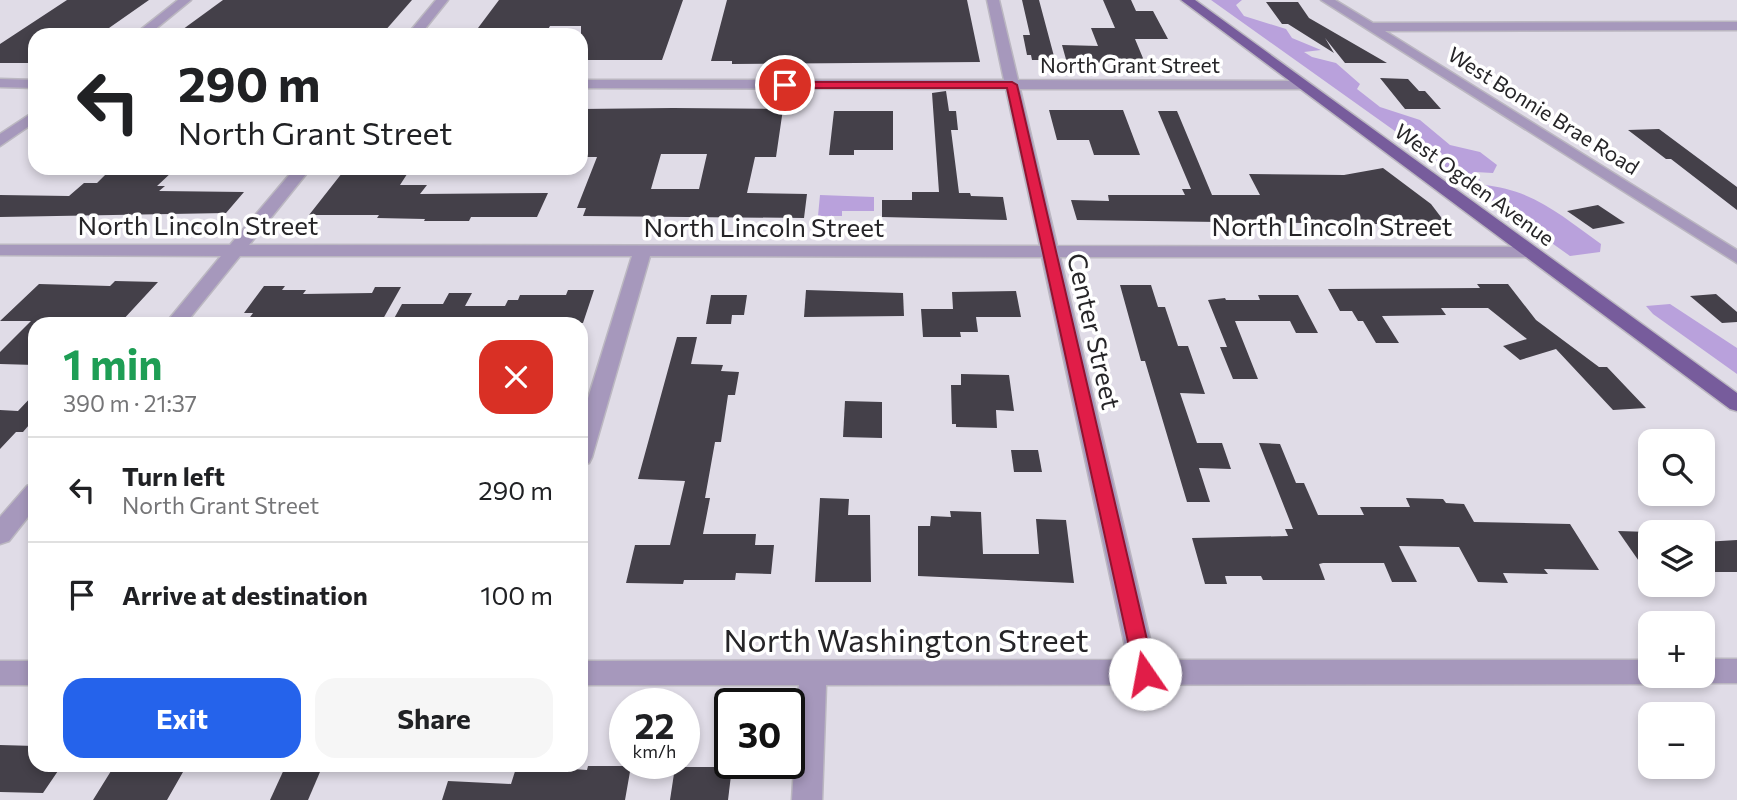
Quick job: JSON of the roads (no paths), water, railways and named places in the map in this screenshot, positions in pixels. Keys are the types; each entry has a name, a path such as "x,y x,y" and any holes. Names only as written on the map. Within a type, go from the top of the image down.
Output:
{"main road":[{"name":"West Ogden Avenue","path":"1187,0 1737,404"}],"street":[{"path":"148,28 185,0"},
{"path":"419,28 442,0"},
{"name":"Center Street","path":"993,0 1145,674"},
{"name":"West Bonnie Brae Road","path":"1327,0 1737,258"},
{"path":"1370,27 1737,26"},
{"path":"0,83 28,83"},
{"name":"North Grant Street","path":"588,84 1301,85"},
{"path":"0,141 28,120"},
{"path":"180,317 297,175"},
{"name":"North Lincoln Street","path":"0,250 642,253 1529,252"},
{"path":"588,434 642,253"},
{"path":"0,534 28,500"},
{"path":"1715,671 1737,671"},
{"name":"North Washington Street","path":"588,673 1638,672"},
{"path":"0,673 28,673"},
{"path":"807,800 813,674"}]}
